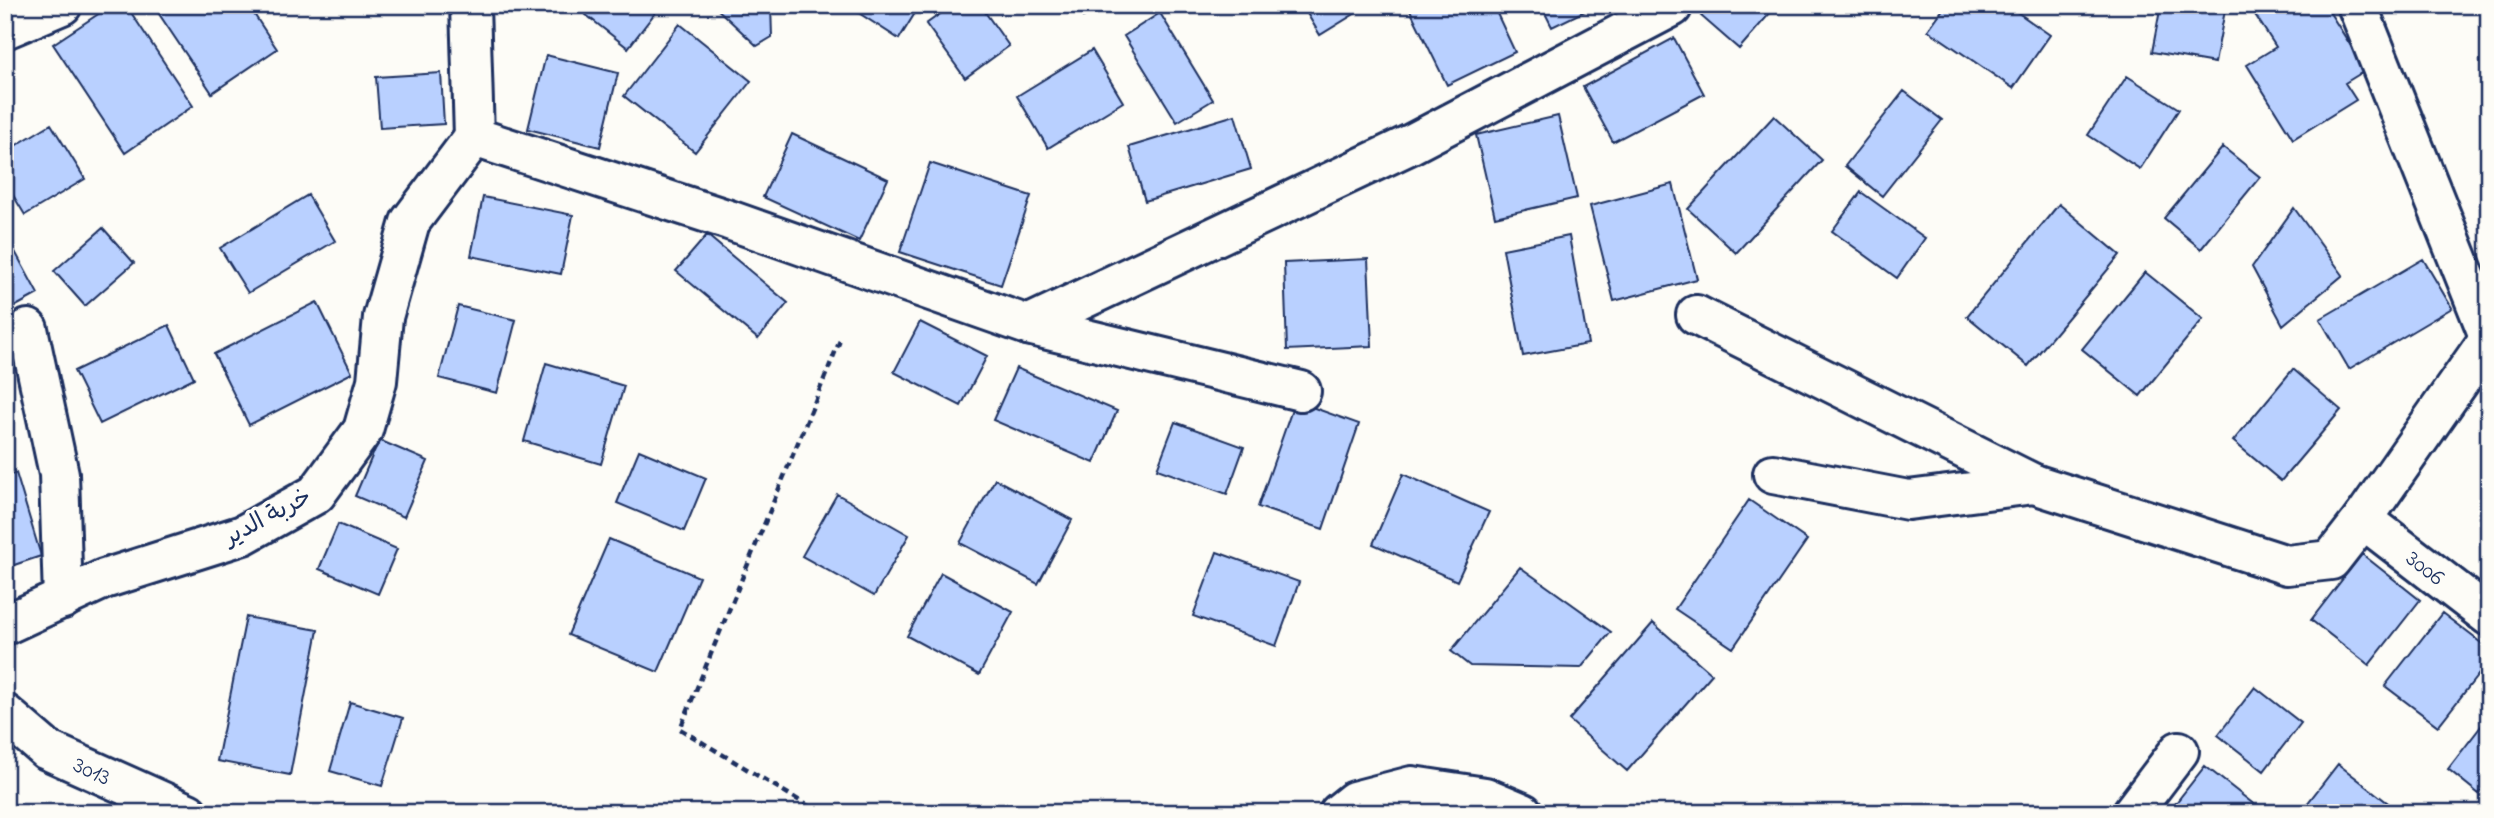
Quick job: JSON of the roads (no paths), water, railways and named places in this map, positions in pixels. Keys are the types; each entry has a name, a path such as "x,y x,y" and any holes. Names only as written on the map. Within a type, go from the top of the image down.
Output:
{"street":[{"path":"5,29 62,5"},
{"path":"470,5 474,137 729,220 1028,325 1301,391"},
{"path":"1028,325 1411,144 1672,7 1671,5"},
{"path":"1696,315 2034,484 2287,565 2331,560 2363,519 2489,338 2357,5"},
{"name":"خربة الدير","path":"5,625 104,579 243,534 316,494 363,430 377,380 383,317 410,222 474,137"},
{"path":"28,328 59,474 63,599"},
{"path":"1773,474 1908,500 2034,484"},
{"name":"3006","path":"2363,519 2489,616"},
{"name":"3013","path":"5,714 47,750 188,813"},
{"path":"2132,813 2179,751"},
{"path":"1339,813 1354,801 1412,786 1485,797 1523,813"}]}
